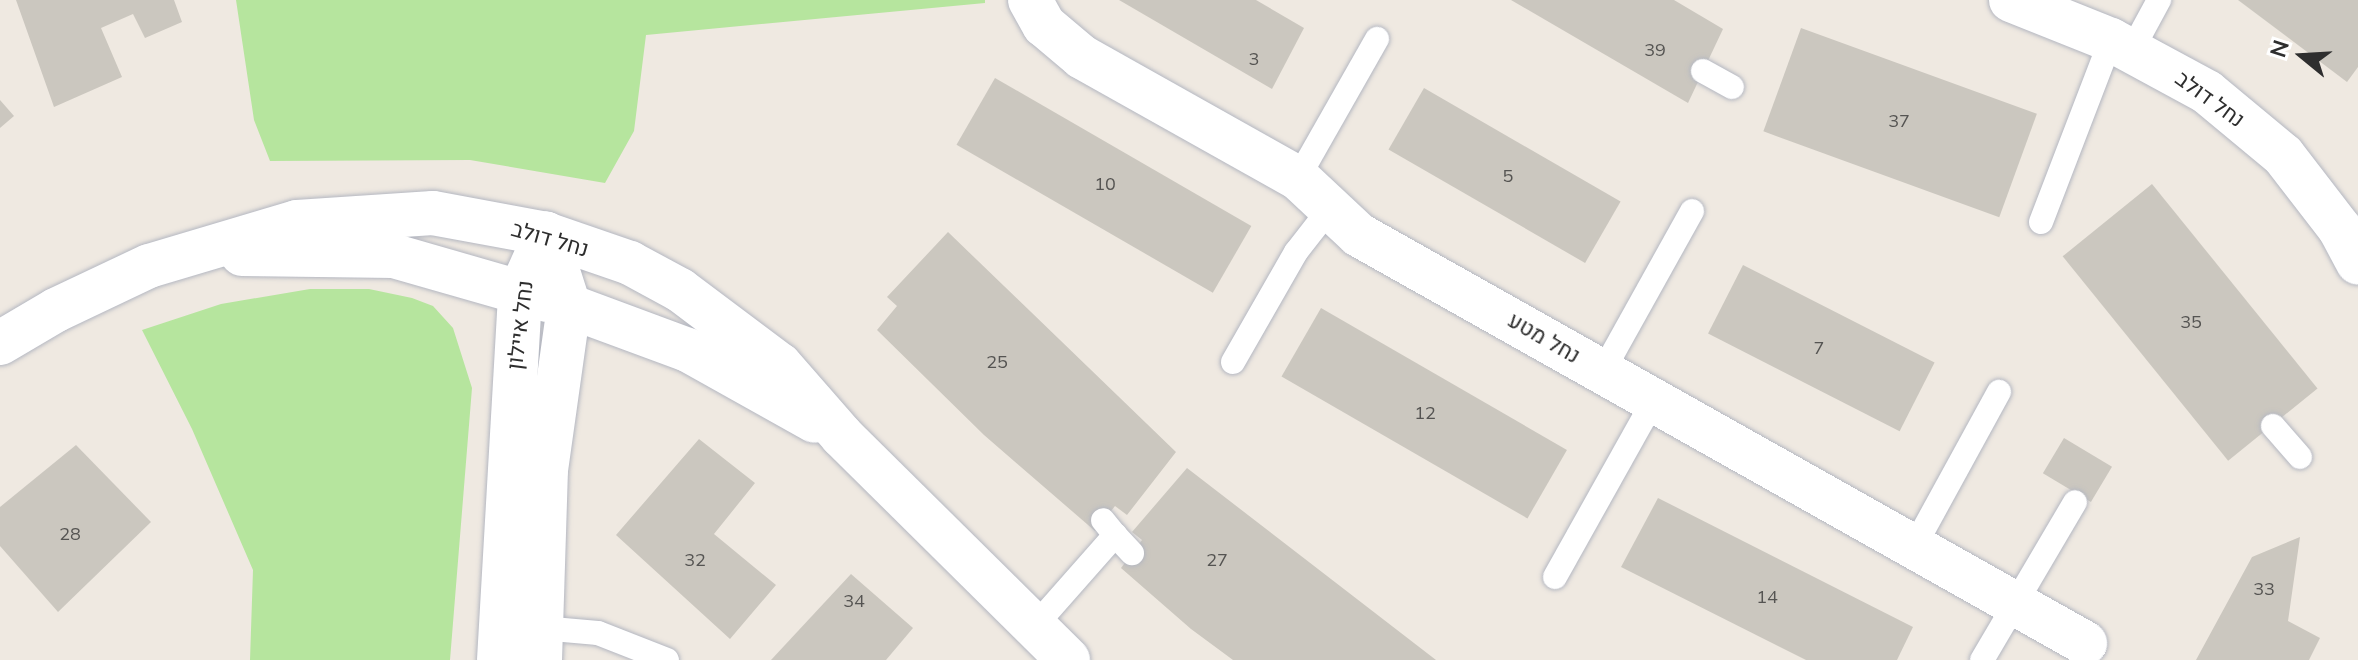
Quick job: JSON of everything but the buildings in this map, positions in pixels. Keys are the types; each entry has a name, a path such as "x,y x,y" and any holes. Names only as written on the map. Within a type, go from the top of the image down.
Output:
{"street":[{"name":"נחל מטע","path":"1030,0 1044,25 1082,57 1298,178 1359,235 2085,643"},
{"name":"נחל דולב","path":"2027,3 2121,45 2207,92 2283,155 2340,229 2358,263"},
{"name":"נחל דולב","path":"0,343 56,310 149,266 200,255 297,222 433,213 546,234 630,263 680,290 780,365 842,436 1068,660"},
{"name":"נחל איילון","path":"499,660 520,292 546,234"},
{"name":"נחל איילון","path":"541,644 546,470 569,306 546,234"},
{"name":"נחל דולב","path":"200,255 394,256 569,306 688,350 842,436"}],"lane":[{"path":"2041,222 2121,45 2159,0"},
{"path":"1298,178 1377,39"},
{"path":"1703,71 1732,87"},
{"path":"1233,362 1296,252 1331,207"},
{"path":"1603,371 1692,211"},
{"path":"1914,547 1999,392"},
{"path":"1555,577 1653,402"},
{"path":"2273,426 2300,457"},
{"path":"1982,660 2075,502"},
{"path":"1034,627 1109,528 1132,553"},
{"path":"541,644 598,633 667,660"}],"green space":[{"path":"236,0 985,0 985,3 646,35 634,131 605,183 470,160 270,161 254,120"},
{"path":"310,289 369,289 412,298 433,306 453,328 472,388 450,660 250,660 253,570 192,429 142,330 221,304"}]}
